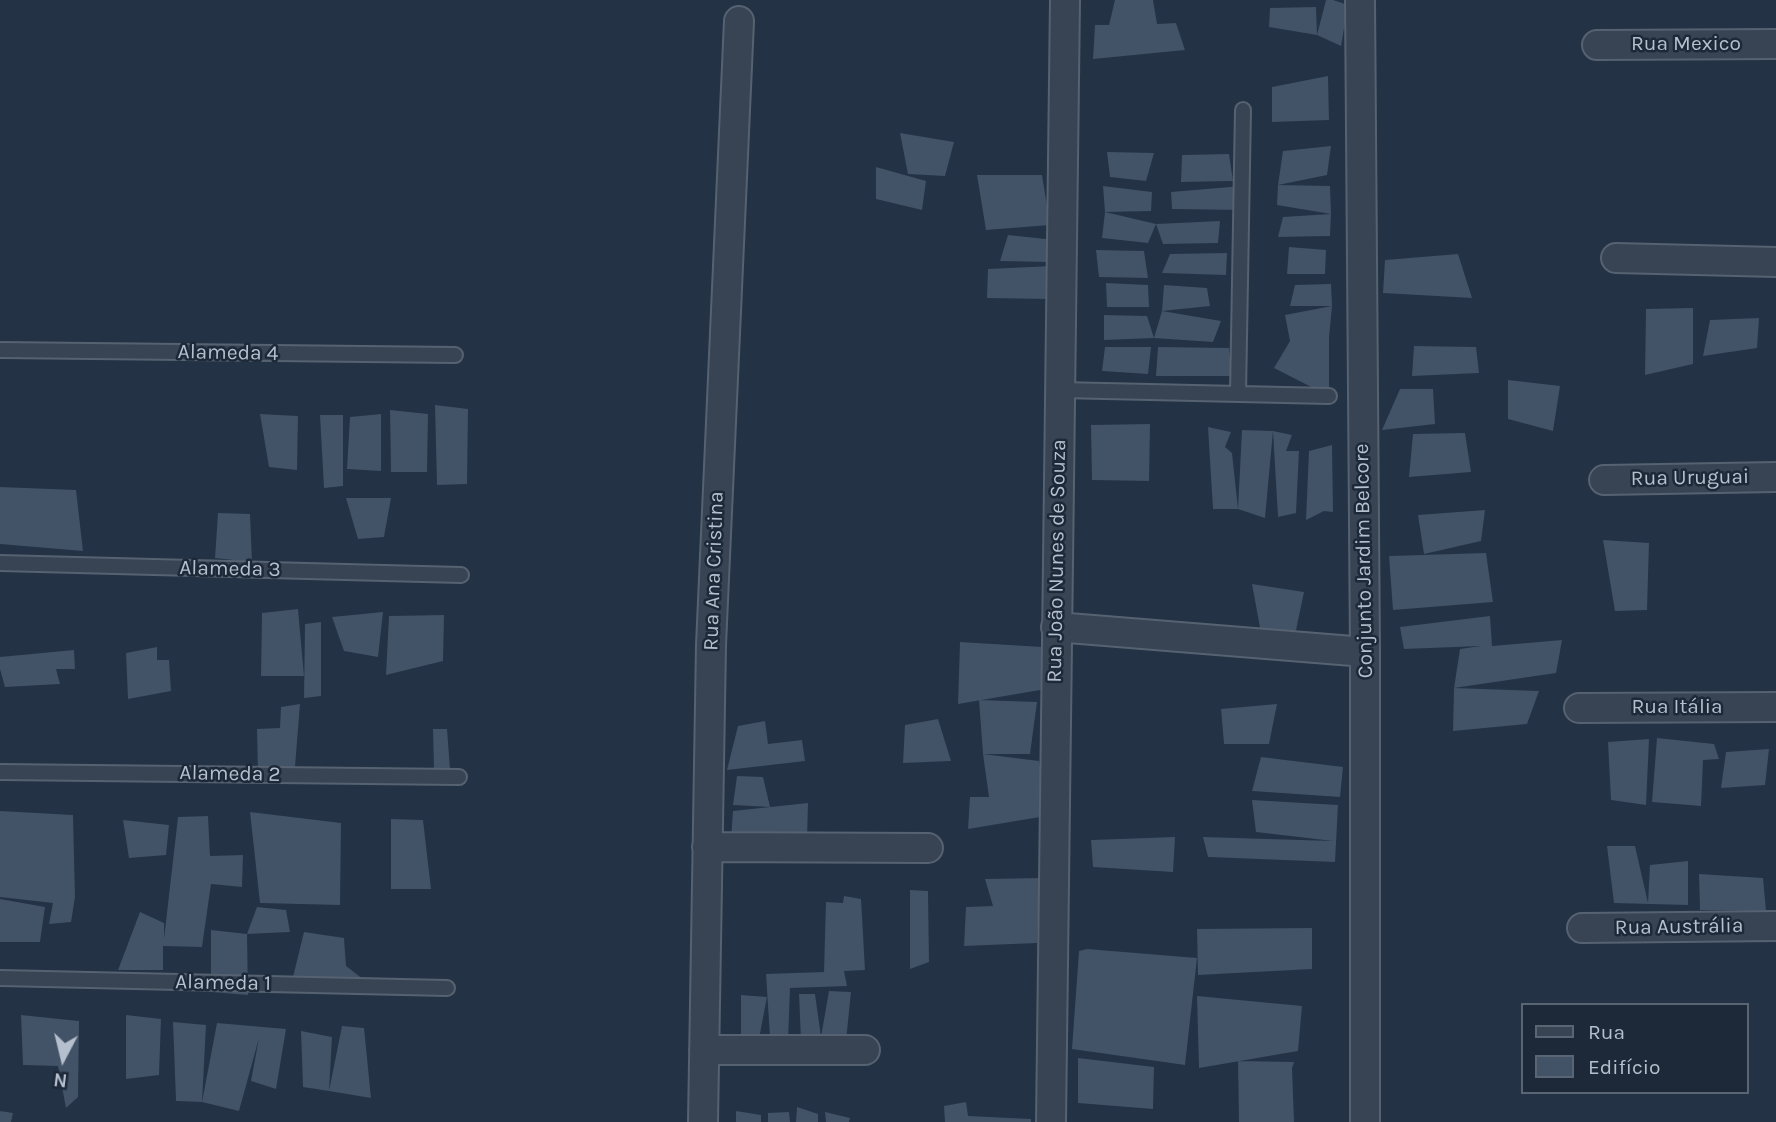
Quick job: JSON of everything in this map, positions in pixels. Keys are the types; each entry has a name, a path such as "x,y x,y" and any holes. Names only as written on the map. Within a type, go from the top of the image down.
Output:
{"street":[{"name":"Rua João Nunes de Souza","path":"1051,1122 1065,0"},
{"name":"Conjunto Jardim Belcore","path":"1360,0 1365,1122"},
{"name":"Rua Ana Cristina","path":"703,1122 710,645 739,21"},
{"name":"Rua Mexico","path":"1597,45 1776,44"},
{"path":"1616,258 1776,262"},
{"name":"Rua Uruguai","path":"1604,480 1776,477"},
{"path":"1056,627 1365,652"},
{"name":"Rua Itália","path":"1579,708 1776,707"},
{"path":"707,846 928,848"},
{"name":"Rua Austrália","path":"1582,928 1776,926"},
{"path":"704,1050 865,1050"}],"lane":[{"path":"1238,394 1243,110"},
{"name":"Alameda 4","path":"0,349 455,355"},
{"path":"1060,390 1329,396"},
{"name":"Alameda 3","path":"0,563 461,575"},
{"name":"Alameda 2","path":"0,772 460,776"},
{"name":"Alameda 1","path":"0,978 447,988"}],"building":[{"path":"1115,0 1153,0 1157,24 1176,23 1185,50 1093,59 1095,25 1109,25"},
{"path":"1326,0 1348,5 1341,46 1317,35"},
{"path":"1316,7 1317,35 1269,27 1270,8"},
{"path":"1328,76 1329,120 1272,122 1272,87"},
{"path":"900,133 954,142 945,176 908,174"},
{"path":"1331,146 1327,175 1278,185 1283,151"},
{"path":"1107,152 1154,153 1146,181 1110,177"},
{"path":"1229,154 1233,181 1181,182 1182,155"},
{"path":"876,167 926,181 922,210 876,199"},
{"path":"977,175 1042,175 1050,225 986,230"},
{"path":"1278,185 1330,186 1331,214 1277,205"},
{"path":"1103,186 1152,192 1151,211 1105,212"},
{"path":"1242,186 1241,210 1172,209 1171,192"},
{"path":"1105,212 1156,224 1148,243 1102,238"},
{"path":"1331,214 1330,236 1278,237 1283,217"},
{"path":"1220,221 1218,243 1163,244 1156,224"},
{"path":"1008,235 1055,240 1047,262 1000,261"},
{"path":"1289,247 1326,250 1325,274 1287,274"},
{"path":"1096,250 1144,251 1148,278 1099,277"},
{"path":"1227,253 1226,275 1162,273 1170,254"},
{"path":"1458,254 1472,298 1383,293 1385,260"},
{"path":"1052,266 1050,299 987,298 988,269"},
{"path":"1106,283 1148,285 1149,307 1107,307"},
{"path":"1331,284 1332,306 1290,306 1295,285"},
{"path":"1164,285 1207,288 1210,306 1162,311"},
{"path":"1332,306 1329,396 1274,368 1290,341 1285,315"},
{"path":"1693,308 1693,364 1645,375 1646,309"},
{"path":"1162,311 1221,321 1213,342 1154,338"},
{"path":"1104,315 1147,316 1154,338 1104,340"},
{"path":"1759,318 1757,348 1703,356 1710,320"},
{"path":"1414,346 1476,347 1479,373 1412,376"},
{"path":"1105,347 1151,347 1148,374 1102,371"},
{"path":"1158,347 1229,348 1232,376 1156,376"},
{"path":"1508,380 1560,386 1553,431 1508,419"},
{"path":"1400,389 1433,389 1435,424 1382,430"},
{"path":"435,405 468,409 467,484 437,485"},
{"path":"390,410 428,414 427,472 391,472"},
{"path":"260,414 298,416 297,470 269,467"},
{"path":"381,414 381,471 347,469 350,417"},
{"path":"320,415 343,415 343,486 324,488"},
{"path":"1150,424 1149,481 1092,480 1091,425"},
{"path":"1208,427 1231,432 1225,447 1232,453 1238,509 1213,509"},
{"path":"1242,430 1273,431 1265,518 1238,509"},
{"path":"1273,431 1292,435 1286,451 1299,451 1296,513 1278,517"},
{"path":"1465,433 1471,472 1409,477 1413,434"},
{"path":"1332,445 1333,512 1324,511 1306,520 1309,451"},
{"path":"0,487 76,490 83,551 0,544"},
{"path":"346,498 391,498 384,537 358,539"},
{"path":"1485,510 1481,541 1424,554 1418,515"},
{"path":"218,513 250,514 252,562 215,558"},
{"path":"1603,540 1649,543 1647,610 1615,611"},
{"path":"1486,553 1493,602 1393,610 1389,556"},
{"path":"1252,584 1304,592 1295,635 1261,633"},
{"path":"298,609 304,676 261,676 262,613"},
{"path":"383,612 378,657 344,651 332,617"},
{"path":"444,615 443,661 386,675 389,616"},
{"path":"1490,616 1492,646 1562,640 1556,673 1454,688 1460,649 1481,646 1404,649 1400,627"},
{"path":"321,622 321,696 304,698 305,624"},
{"path":"960,642 1042,647 1046,689 958,704"},
{"path":"157,647 157,660 169,660 171,691 128,699 126,653"},
{"path":"74,650 75,669 56,669 60,684 5,687 0,657"},
{"path":"1454,688 1539,691 1527,724 1453,731"},
{"path":"979,700 1037,702 1030,754 983,754"},
{"path":"300,704 295,767 258,775 257,729 280,728 281,707"},
{"path":"1277,704 1269,744 1224,744 1221,709"},
{"path":"938,719 951,761 903,763 905,725"},
{"path":"765,721 768,744 802,740 805,761 727,770 738,726"},
{"path":"433,729 447,729 450,769 434,769"},
{"path":"1657,738 1714,744 1719,759 1703,760 1701,806 1652,802"},
{"path":"1649,739 1646,805 1611,800 1608,742"},
{"path":"1769,749 1765,785 1721,788 1726,752"},
{"path":"983,754 1039,761 1045,797 1040,817 968,829 970,797 989,797"},
{"path":"1261,757 1343,767 1340,797 1252,791"},
{"path":"737,776 763,777 770,807 733,805"},
{"path":"1252,800 1338,805 1335,862 1208,857 1203,837 1333,841 1256,832"},
{"path":"808,803 807,840 731,839 733,811"},
{"path":"0,811 73,815 75,897 71,922 49,924 53,903 0,897"},
{"path":"250,812 341,823 340,905 260,903"},
{"path":"208,816 210,856 243,855 242,887 211,884 202,947 163,946 163,970 118,970 140,912 164,923 164,939 178,817"},
{"path":"391,819 423,820 431,889 391,889"},
{"path":"123,820 169,825 166,855 129,858"},
{"path":"1175,837 1173,872 1093,867 1091,840"},
{"path":"1607,846 1635,846 1648,903 1650,865 1688,861 1688,905 1614,903"},
{"path":"1699,874 1763,878 1766,911 1700,910"},
{"path":"1040,878 1037,943 964,946 966,907 993,906 985,879"},
{"path":"910,890 928,891 929,962 910,969"},
{"path":"844,896 861,899 865,970 844,971 847,986 790,988 788,1041 770,1037 766,974 824,972 826,902 843,903"},
{"path":"0,899 45,907 40,942 0,942"},
{"path":"257,907 286,910 290,932 247,934"},
{"path":"1312,928 1312,969 1198,975 1197,929"},
{"path":"211,930 247,934 248,995 211,992"},
{"path":"304,932 344,938 346,966 372,986 291,985"},
{"path":"1087,949 1197,958 1185,1065 1072,1049 1079,951"},
{"path":"829,991 851,992 846,1041 801,1040 799,994 815,994 821,1037"},
{"path":"741,995 767,997 758,1044 741,1043"},
{"path":"1197,996 1302,1006 1298,1051 1199,1068"},
{"path":"21,1015 79,1021 78,1097 66,1108 58,1066 23,1065"},
{"path":"126,1015 161,1019 159,1075 126,1079"},
{"path":"173,1022 206,1025 202,1102 176,1101"},
{"path":"217,1023 286,1029 276,1089 251,1081 259,1038 239,1111 202,1102"},
{"path":"342,1026 364,1028 371,1098 329,1091"},
{"path":"301,1031 332,1037 329,1091 303,1087"},
{"path":"1078,1058 1154,1067 1153,1109 1078,1103"},
{"path":"1238,1061 1294,1062 1294,1122 1239,1122"},
{"path":"966,1102 968,1116 1031,1119 1031,1122 945,1122 944,1106"},
{"path":"797,1107 818,1114 818,1122 796,1122"},
{"path":"0,1111 13,1113 11,1122 0,1122"},
{"path":"736,1111 761,1115 761,1122 736,1122"},
{"path":"789,1112 790,1122 768,1122 768,1113"},
{"path":"825,1112 850,1118 849,1122 826,1122"}]}
